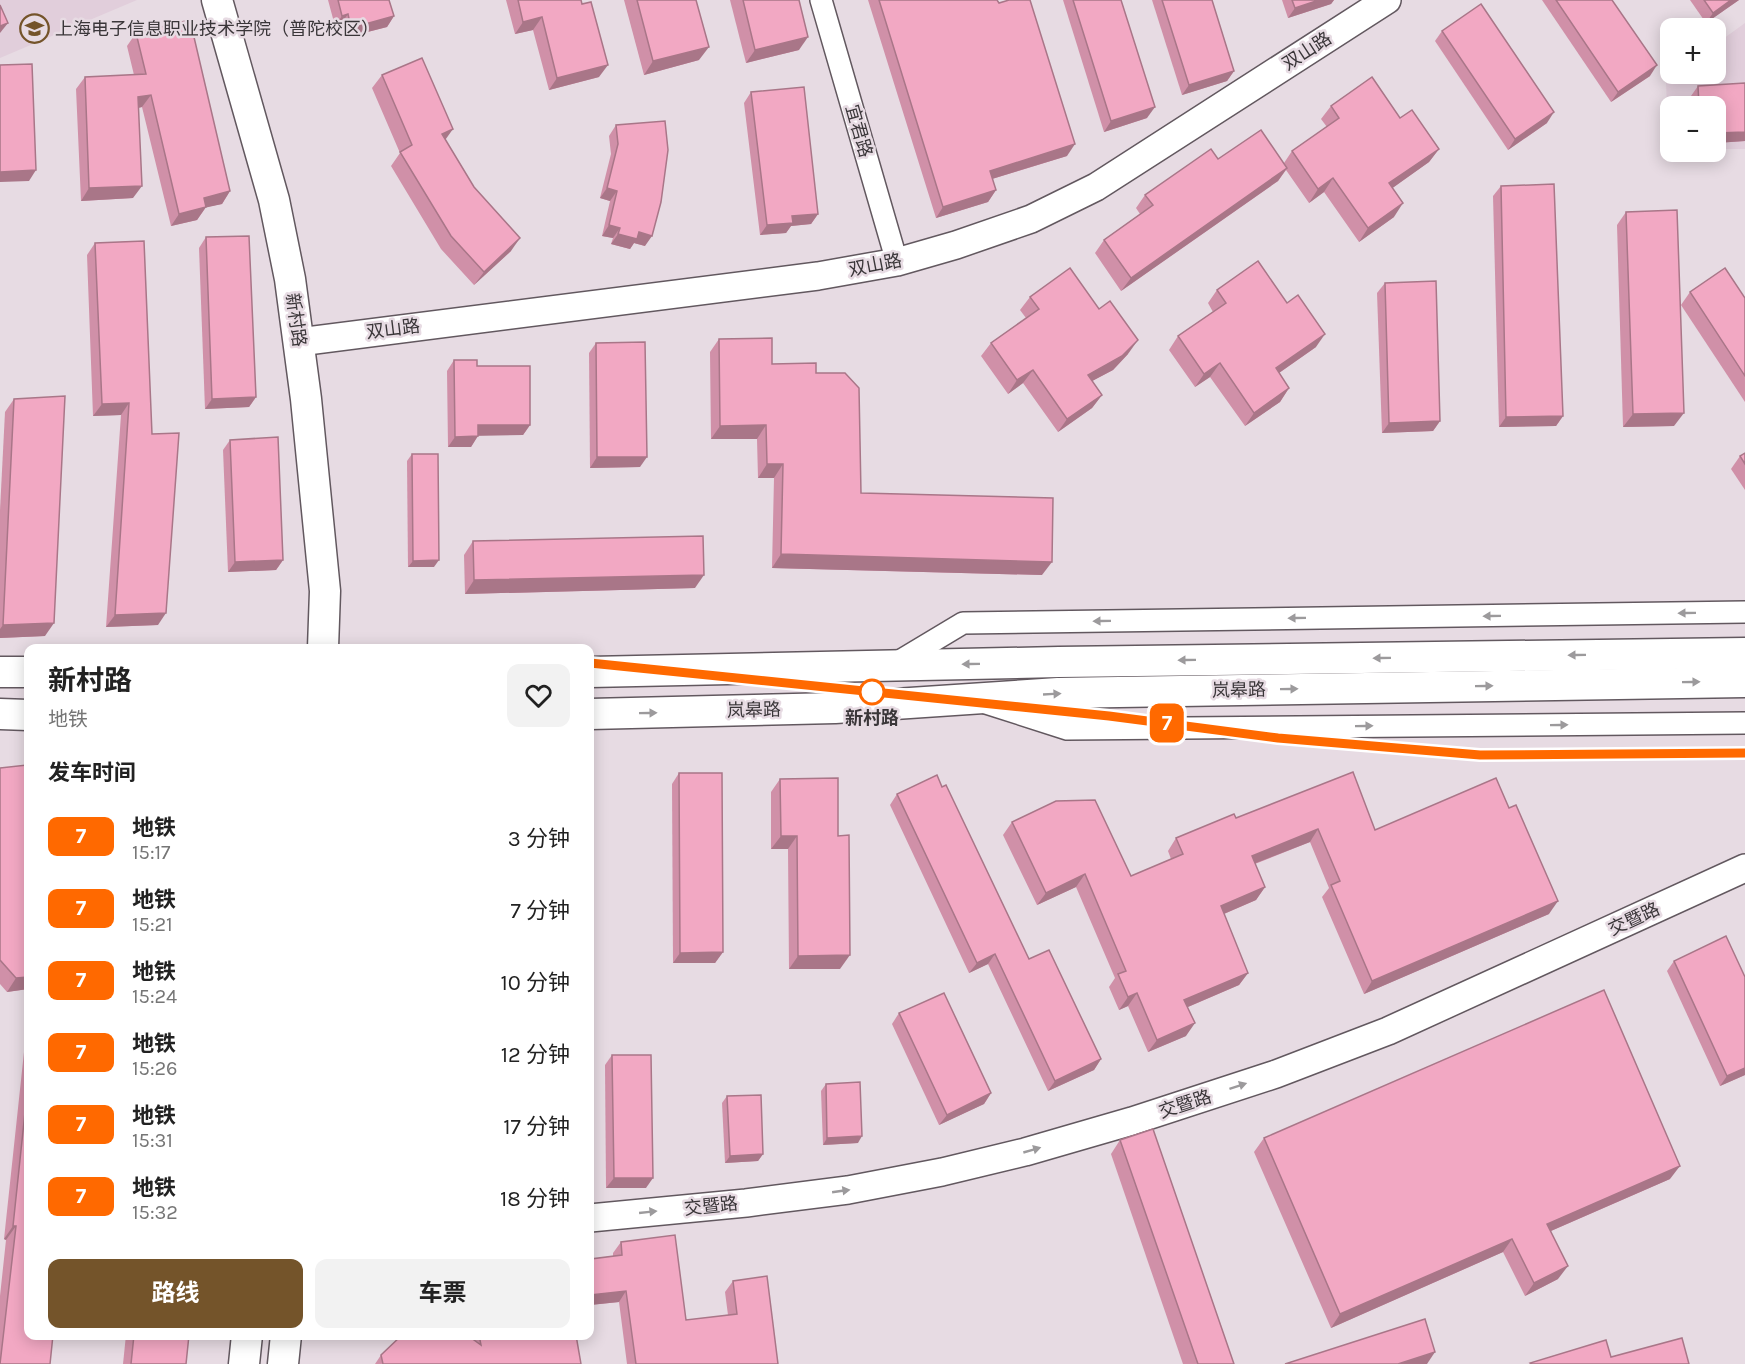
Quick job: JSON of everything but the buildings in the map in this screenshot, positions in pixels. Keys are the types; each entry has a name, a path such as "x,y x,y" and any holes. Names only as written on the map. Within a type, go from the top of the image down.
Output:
{"main road":[{"name":"新村路","path":"217,0 274,200 290,279 299,342 325,591 323,644"},
{"name":"岚皋路","path":"594,714 835,708 1058,693 1636,669 1745,653"},
{"name":"岚皋路","path":"594,672 892,665 1636,669 1745,682"},
{"path":"0,672 24,672"},
{"path":"0,714 24,715"},
{"path":"244,1364 246,1340"},
{"path":"283,1364 285,1340"}],"street":[{"name":"宜君路","path":"822,0 897,262"},
{"name":"双山路","path":"299,342 818,276 897,262 956,245 1031,219 1096,187 1387,0"},
{"path":"892,665 963,623 1745,612"},
{"path":"974,699 1067,729 1745,723"},
{"name":"交暨路","path":"594,1218 746,1203 848,1190 942,1172 1025,1152 1132,1121 1276,1074 1388,1031 1745,868"}],"shaded area":[{"name":"上海电子信息职业技术学院（普陀校区）","path":"0,0 137,0 0,58"},
{"path":"1745,23 1745,149 1726,149 1726,96 1666,96 1666,84 1726,84 1726,37"}],"metro line":[{"name":"7","path":"594,663 1109,716 1278,738 1480,755 1745,753"}],"place":[{"name":"上海电子信息职业技术学院（普陀校区）","path":"34,29"},
{"name":"新村路","path":"872,692"}]}
